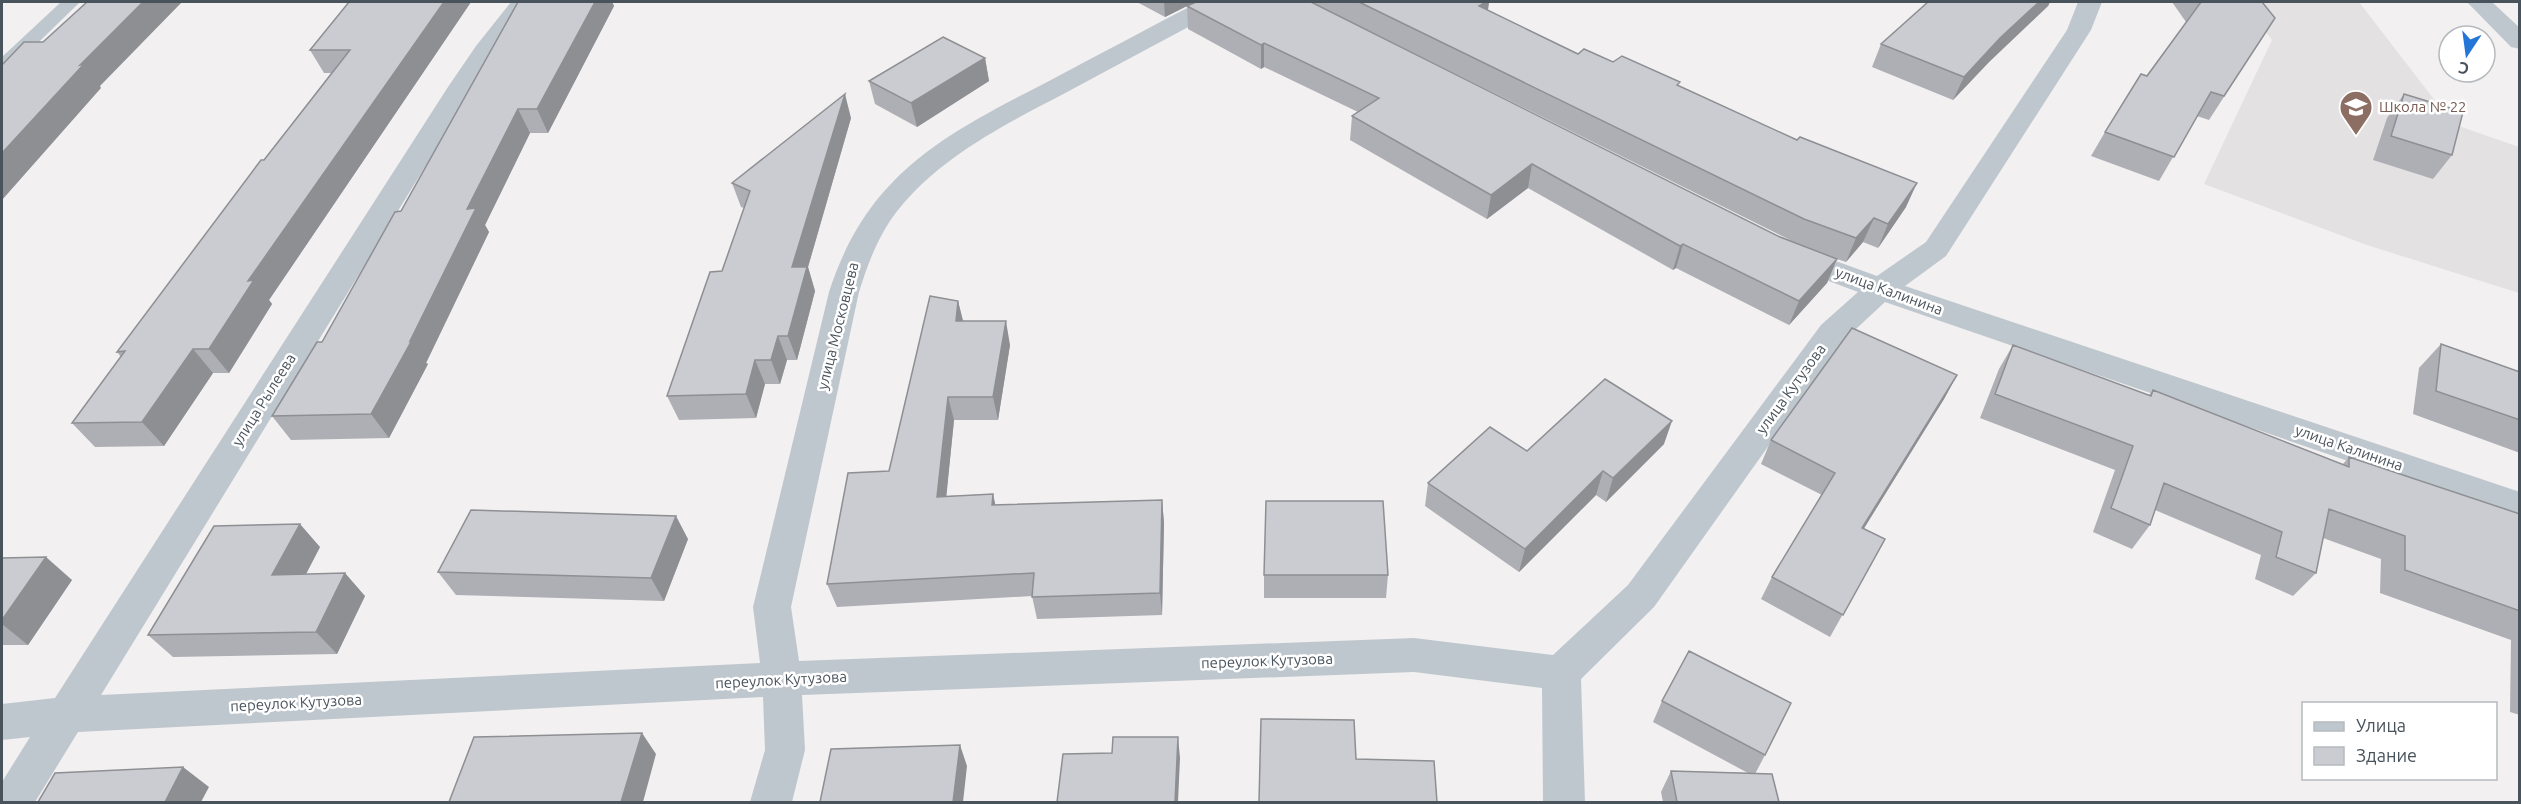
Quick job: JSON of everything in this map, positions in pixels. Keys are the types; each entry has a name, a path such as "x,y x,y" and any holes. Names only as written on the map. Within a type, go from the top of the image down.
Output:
{"street":[{"name":"улица Рылеева","path":"12,802 461,87 485,51 523,2"},
{"name":"улица Московцева","path":"771,802 784,750 782,679 772,607 853,259 870,229 897,192 940,156 1004,114 1217,2"},
{"name":"улица Кутузова","path":"1561,673 1641,596 1832,333 1880,289 1936,249 2079,30 2090,2"},
{"path":"2479,2 2520,42"},
{"name":"улица Калинина","path":"1762,242 1880,289 2520,506"},
{"name":"переулок Кутузова","path":"2,722 67,715 782,679 1414,655 1561,673"},
{"path":"1561,673 1564,802"}],"lane":[{"path":"2,67 71,2"}],"shaded area":[{"name":"Школа № 22","path":"2242,2 2359,2 2453,124 2519,147 2519,293 2367,245 2204,184 2272,40"}],"building":[{"path":"87,2 143,2 80,65 84,64 2,153 2,65 24,42 43,42"},
{"path":"349,2 444,2 248,281 254,280 209,349 193,349 142,422 72,423 125,351 117,352 261,160 264,160 350,50 310,50"},
{"path":"518,2 595,2 537,109 518,109 467,209 476,208 410,341 412,340 371,414 272,416 317,342 322,342 395,212 401,211"},
{"path":"1196,2 1311,2 1780,237 1837,259 1799,301 1683,244 1680,246 1532,164 1491,195 1352,116 1379,98 1264,43 1261,45 1187,6"},
{"path":"1359,2 1486,2 1479,6 1578,54 1584,49 1613,62 1622,56 1680,82 1677,85 1797,140 1800,137 1917,183 1888,224 1874,218 1856,238 1804,219"},
{"path":"1928,2 2039,2 2000,38 1964,77 1881,44"},
{"path":"2201,2 2262,2 2275,18 2224,96 2211,92 2174,157 2105,132 2141,74 2147,76"},
{"path":"943,37 985,58 911,103 869,81"},
{"path":"845,94 792,267 807,267 788,336 778,336 771,360 755,360 746,394 667,396 710,272 722,271 750,191 732,183"},
{"path":"2404,94 2463,112 2452,155 2391,136"},
{"path":"930,296 958,301 956,321 1006,321 993,397 948,397 937,497 993,494 992,505 1162,500 1160,593 1032,597 1034,573 827,584 848,473 889,471"},
{"path":"1852,328 1957,375 1862,528 1885,539 1843,615 1772,577 1835,473 1771,440"},
{"path":"2441,344 2520,372 2520,420 2436,391"},
{"path":"2013,345 2151,396 2153,390 2349,467 2349,457 2520,514 2520,611 2405,570 2405,536 2329,509 2316,573 2276,557 2282,532 2164,483 2150,525 2111,508 2133,446 1995,394"},
{"path":"1605,379 1672,421 1613,478 1603,471 1525,549 1428,483 1490,427 1527,451"},
{"path":"1266,501 1383,501 1388,575 1264,575"},
{"path":"471,510 676,516 651,578 438,572"},
{"path":"300,524 272,575 345,573 316,632 148,635 214,526"},
{"path":"46,557 2,620 2,558"},
{"path":"1689,651 1791,703 1765,755 1662,701"},
{"path":"1261,719 1354,720 1356,759 1434,761 1437,802 1259,802"},
{"path":"642,733 621,802 449,802 474,737"},
{"path":"1113,737 1178,737 1175,802 1057,802 1063,754 1112,753"},
{"path":"960,745 953,802 820,802 831,749"},
{"path":"183,767 165,802 38,802 55,773"},
{"path":"1671,771 1772,774 1779,802 1677,802"}],"place":[{"name":"Школа № 22","path":"2356,136"}]}
